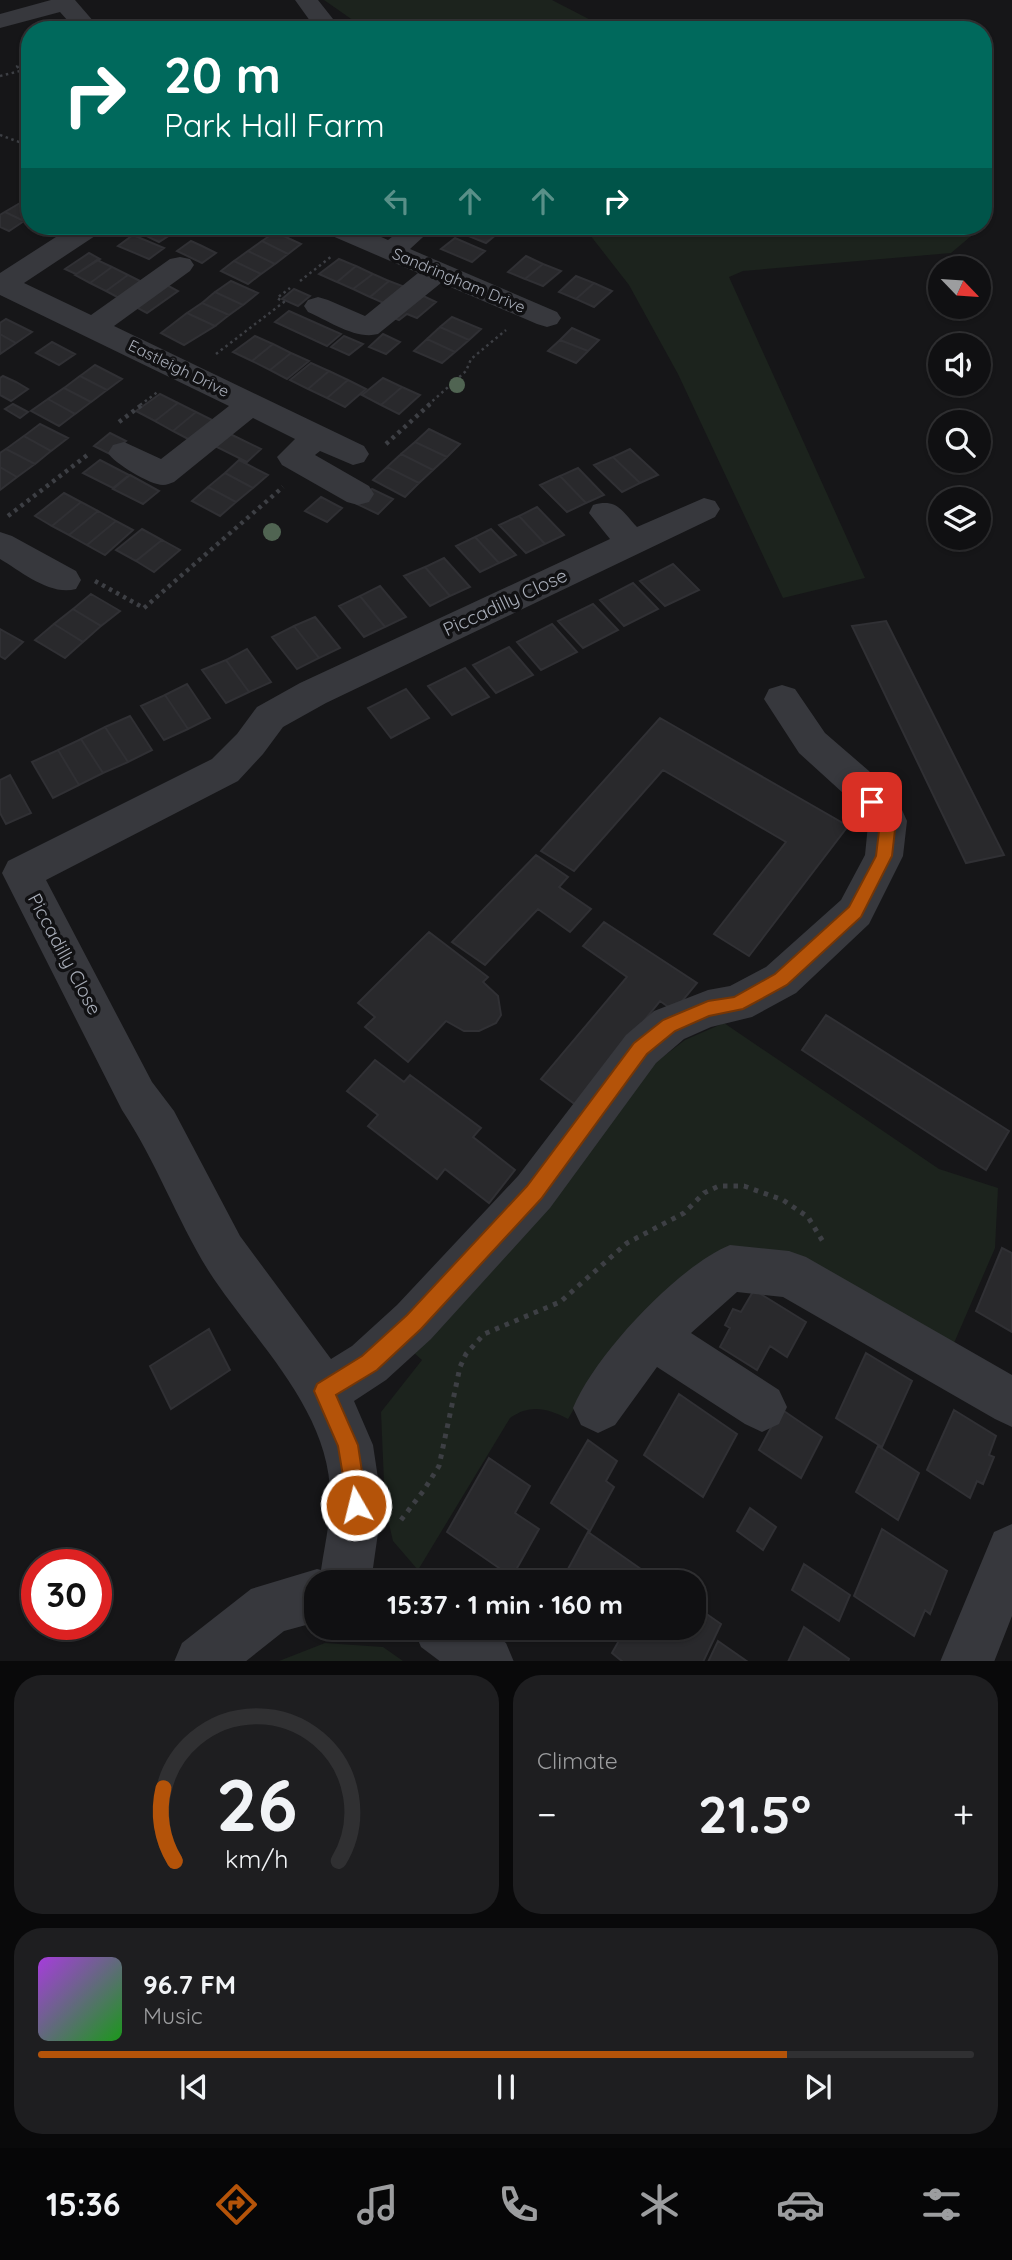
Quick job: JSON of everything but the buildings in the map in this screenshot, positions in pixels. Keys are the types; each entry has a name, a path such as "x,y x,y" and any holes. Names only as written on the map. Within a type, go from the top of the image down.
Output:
{"street":[{"path":"306,0 323,21"},
{"path":"0,21 64,2 81,21"},
{"path":"2,285 77,235"},
{"name":"Sandringham Drive","path":"354,235 538,314"},
{"path":"391,251 411,235"},
{"path":"94,327 180,265"},
{"path":"318,306 368,328 438,271"},
{"name":"Eastleigh Drive","path":"2,285 251,404 306,452 353,454"},
{"path":"124,453 163,474 251,404"},
{"path":"306,452 358,494"},
{"name":"Piccadilly Close","path":"347,1570 356,1505 348,1445 324,1391 224,1252 158,1126 137,1097 22,873 225,770 270,718 313,692 704,509"},
{"path":"605,513 632,542"},
{"path":"6,556 64,580"},
{"path":"324,1391 369,1363 414,1322 534,1192 640,1049 669,1025 708,1009 737,1004 781,980 855,912 884,856 888,821 856,782 812,743 782,699"},
{"path":"598,1408 615,1377 682,1307 730,1268 789,1274 926,1350 1012,1402"},
{"path":"653,1337 762,1407"},
{"path":"967,1661 1012,1550"},
{"path":"201,1661 270,1608 304,1599"},
{"path":"457,1640 487,1661"}],"path":[{"path":"0,76 20,71 17,66 21,64"},
{"path":"0,135 21,143"},
{"path":"190,374 284,302 277,298 341,235"},
{"path":"353,454 377,451 466,371 471,359 538,314"},
{"path":"64,580 87,577 144,608 306,452"}],"shaded area":[{"path":"324,0 552,0 593,21 354,21"},
{"path":"590,235 972,235 951,253 743,271 729,277 865,578 783,598 678,374 629,285"},
{"path":"724,1023 939,1169 998,1188 995,1248 954,1343 777,1255 589,1383 568,1419 539,1409 525,1411 510,1418 418,1570 393,1541 385,1506 381,1412 422,1360 413,1352 656,1062 685,1040"},
{"path":"325,1643 383,1647 403,1661 279,1661"}],"route":[{"path":"356,1505 348,1445 324,1391 369,1363 414,1322 534,1192 640,1049 669,1025 708,1009 737,1004 781,980 855,912 884,856 888,821 872,802"}]}
